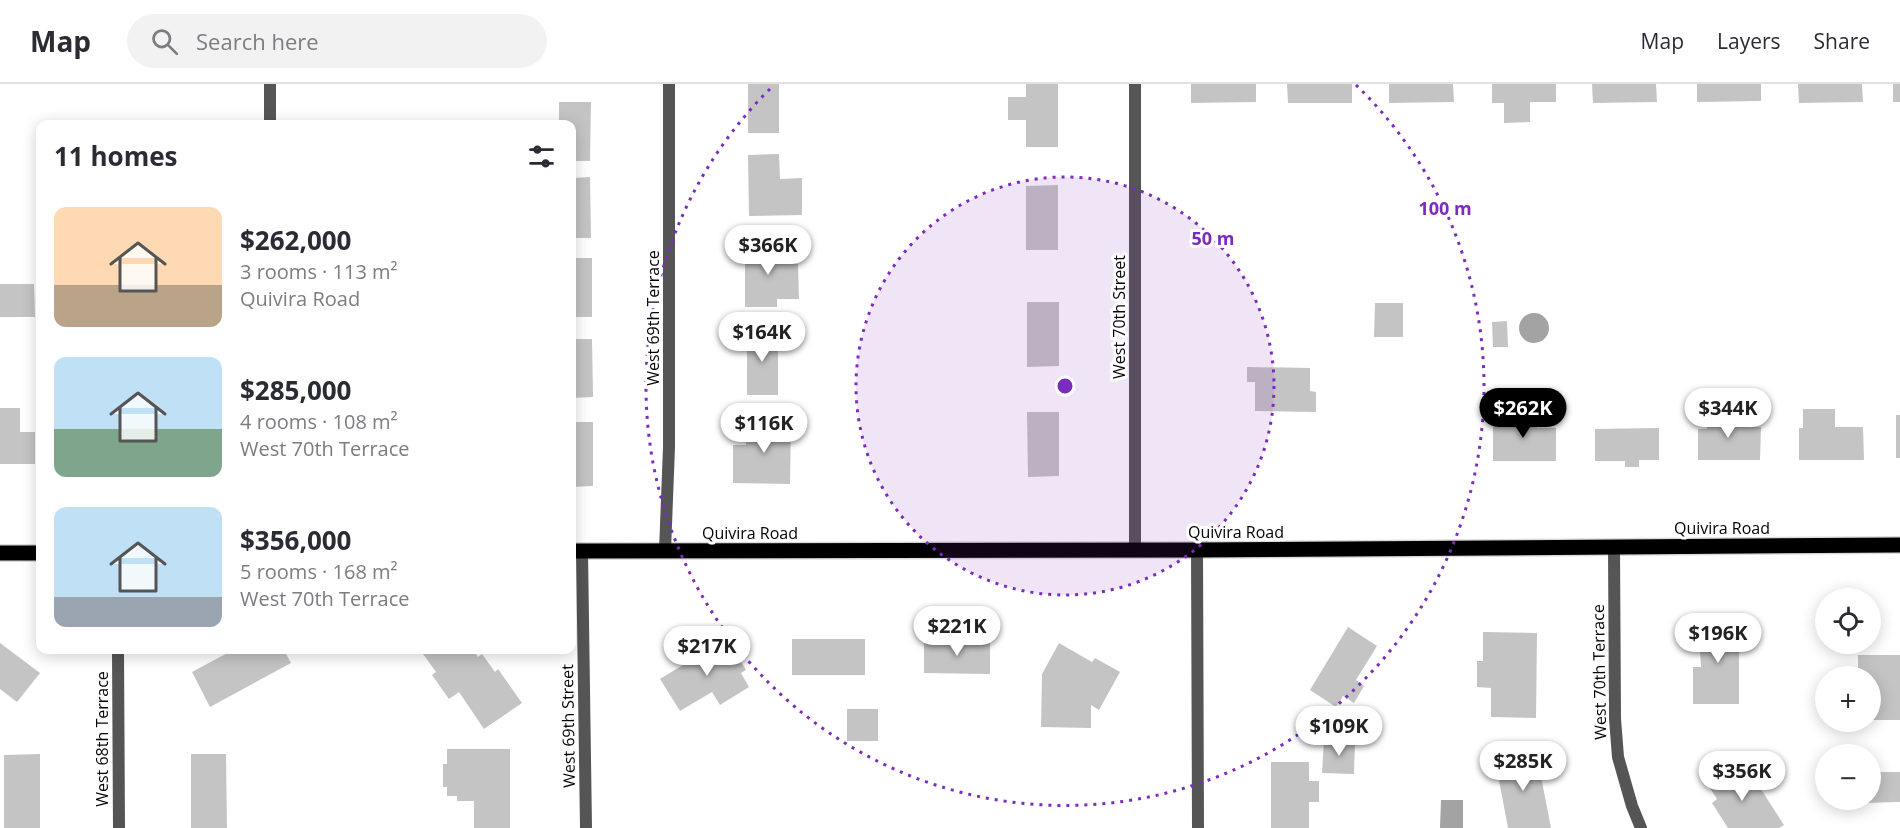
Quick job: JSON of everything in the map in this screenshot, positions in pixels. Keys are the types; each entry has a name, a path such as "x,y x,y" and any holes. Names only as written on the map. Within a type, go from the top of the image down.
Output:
{"main road":[{"name":"Quivira Road","path":"577,551 1197,550 1900,545"},
{"path":"0,553 36,553"}],"street":[{"path":"270,84 270,120"},
{"name":"West 69th Terrace","path":"665,551 669,447 669,84"},
{"name":"West 70th Street","path":"1135,84 1135,550"},
{"name":"West 70th Terrace","path":"1614,547 1615,718 1618,757 1641,828"},
{"path":"1197,550 1198,828"},
{"name":"West 69th Street","path":"577,551 586,828"},
{"name":"West 68th Terrace","path":"118,654 119,828"}],"shaded area":[{"path":"1534,313 1545,317 1549,328 1545,339 1534,343 1523,339 1519,328 1523,317"},
{"path":"1441,800 1463,800 1463,828 1440,828"}],"building":[{"path":"748,84 779,84 779,133 748,133"},
{"path":"1026,84 1058,84 1058,147 1026,147 1026,120 1008,120 1008,97 1026,97"},
{"path":"1191,84 1256,84 1256,102 1191,103"},
{"path":"1287,84 1352,84 1352,103 1288,103"},
{"path":"1389,84 1453,84 1454,102 1389,103"},
{"path":"1492,84 1556,84 1556,102 1530,102 1530,122 1504,123 1504,103 1492,103"},
{"path":"1592,84 1656,84 1657,102 1593,103"},
{"path":"1697,84 1761,84 1761,101 1697,102"},
{"path":"1798,84 1862,84 1863,102 1799,103"},
{"path":"1893,84 1900,84 1900,102 1893,102"},
{"path":"559,102 591,102 590,161 576,161 576,120 559,120"},
{"path":"779,154 780,179 802,178 802,215 749,216 748,155"},
{"path":"590,177 591,238 576,238 576,178"},
{"path":"1058,185 1058,250 1026,250 1026,186"},
{"path":"745,242 777,242 777,264 798,264 799,299 777,299 777,307 745,307"},
{"path":"576,258 592,258 592,317 576,317"},
{"path":"0,284 34,284 35,317 0,317"},
{"path":"1027,302 1059,302 1059,366 1027,367"},
{"path":"1375,303 1403,303 1403,337 1374,337"},
{"path":"1507,321 1508,347 1493,347 1492,322"},
{"path":"747,330 778,330 778,395 747,395"},
{"path":"576,339 592,339 593,397 576,398"},
{"path":"1247,367 1310,368 1310,391 1316,392 1316,412 1255,411 1255,382 1247,382"},
{"path":"0,408 20,408 20,432 35,432 35,464 0,464"},
{"path":"1707,409 1734,409 1734,427 1761,427 1760,460 1698,460 1698,429 1707,429"},
{"path":"1803,409 1835,409 1835,427 1863,427 1864,460 1799,460 1799,428 1803,428"},
{"path":"1027,412 1059,412 1059,476 1028,477"},
{"path":"1537,413 1537,428 1556,428 1556,461 1493,461 1493,424 1499,424 1499,414"},
{"path":"1896,415 1900,415 1900,458 1896,458"},
{"path":"746,420 791,421 790,484 733,483 733,445 746,445"},
{"path":"576,422 593,422 593,486 576,487"},
{"path":"1659,428 1659,460 1639,460 1639,467 1625,467 1625,461 1595,461 1595,429"},
{"path":"1708,613 1726,613 1726,626 1739,625 1739,704 1693,704 1693,667 1701,667 1700,651 1705,651 1704,625 1708,625"},
{"path":"1348,627 1377,646 1356,680 1364,686 1354,703 1343,696 1336,707 1310,690"},
{"path":"1483,632 1537,633 1536,718 1491,717 1491,688 1477,687 1477,661 1483,661"},
{"path":"727,638 746,670 741,673 749,687 720,705 712,692 680,711 660,679"},
{"path":"792,639 865,639 865,675 792,675"},
{"path":"924,640 990,641 990,674 924,673"},
{"path":"0,643 40,673 17,702 0,689"},
{"path":"1059,643 1092,662 1095,658 1120,672 1099,710 1091,705 1091,728 1041,727 1042,674"},
{"path":"226,654 286,654 291,663 210,707 192,672"},
{"path":"423,654 476,654 478,657 482,654 495,672 498,669 522,703 484,729 459,692 449,699 432,675 436,672"},
{"path":"1858,655 1900,655 1900,720 1881,720 1881,666 1858,666"},
{"path":"847,709 878,709 878,741 847,741"},
{"path":"1324,740 1355,741 1354,774 1322,773"},
{"path":"447,749 510,749 510,828 474,828 474,801 457,801 457,796 447,796 447,787 443,787 443,764 447,764"},
{"path":"1536,751 1551,828 1508,828 1495,759"},
{"path":"40,754 40,828 4,828 4,755"},
{"path":"191,754 226,754 227,828 191,828"},
{"path":"1271,762 1309,762 1309,781 1319,781 1319,802 1309,802 1309,828 1271,828"},
{"path":"1726,765 1740,786 1753,777 1784,825 1779,828 1728,828 1712,803 1717,799 1704,779"},
{"path":"1881,772 1900,772 1900,802 1881,803"}]}
